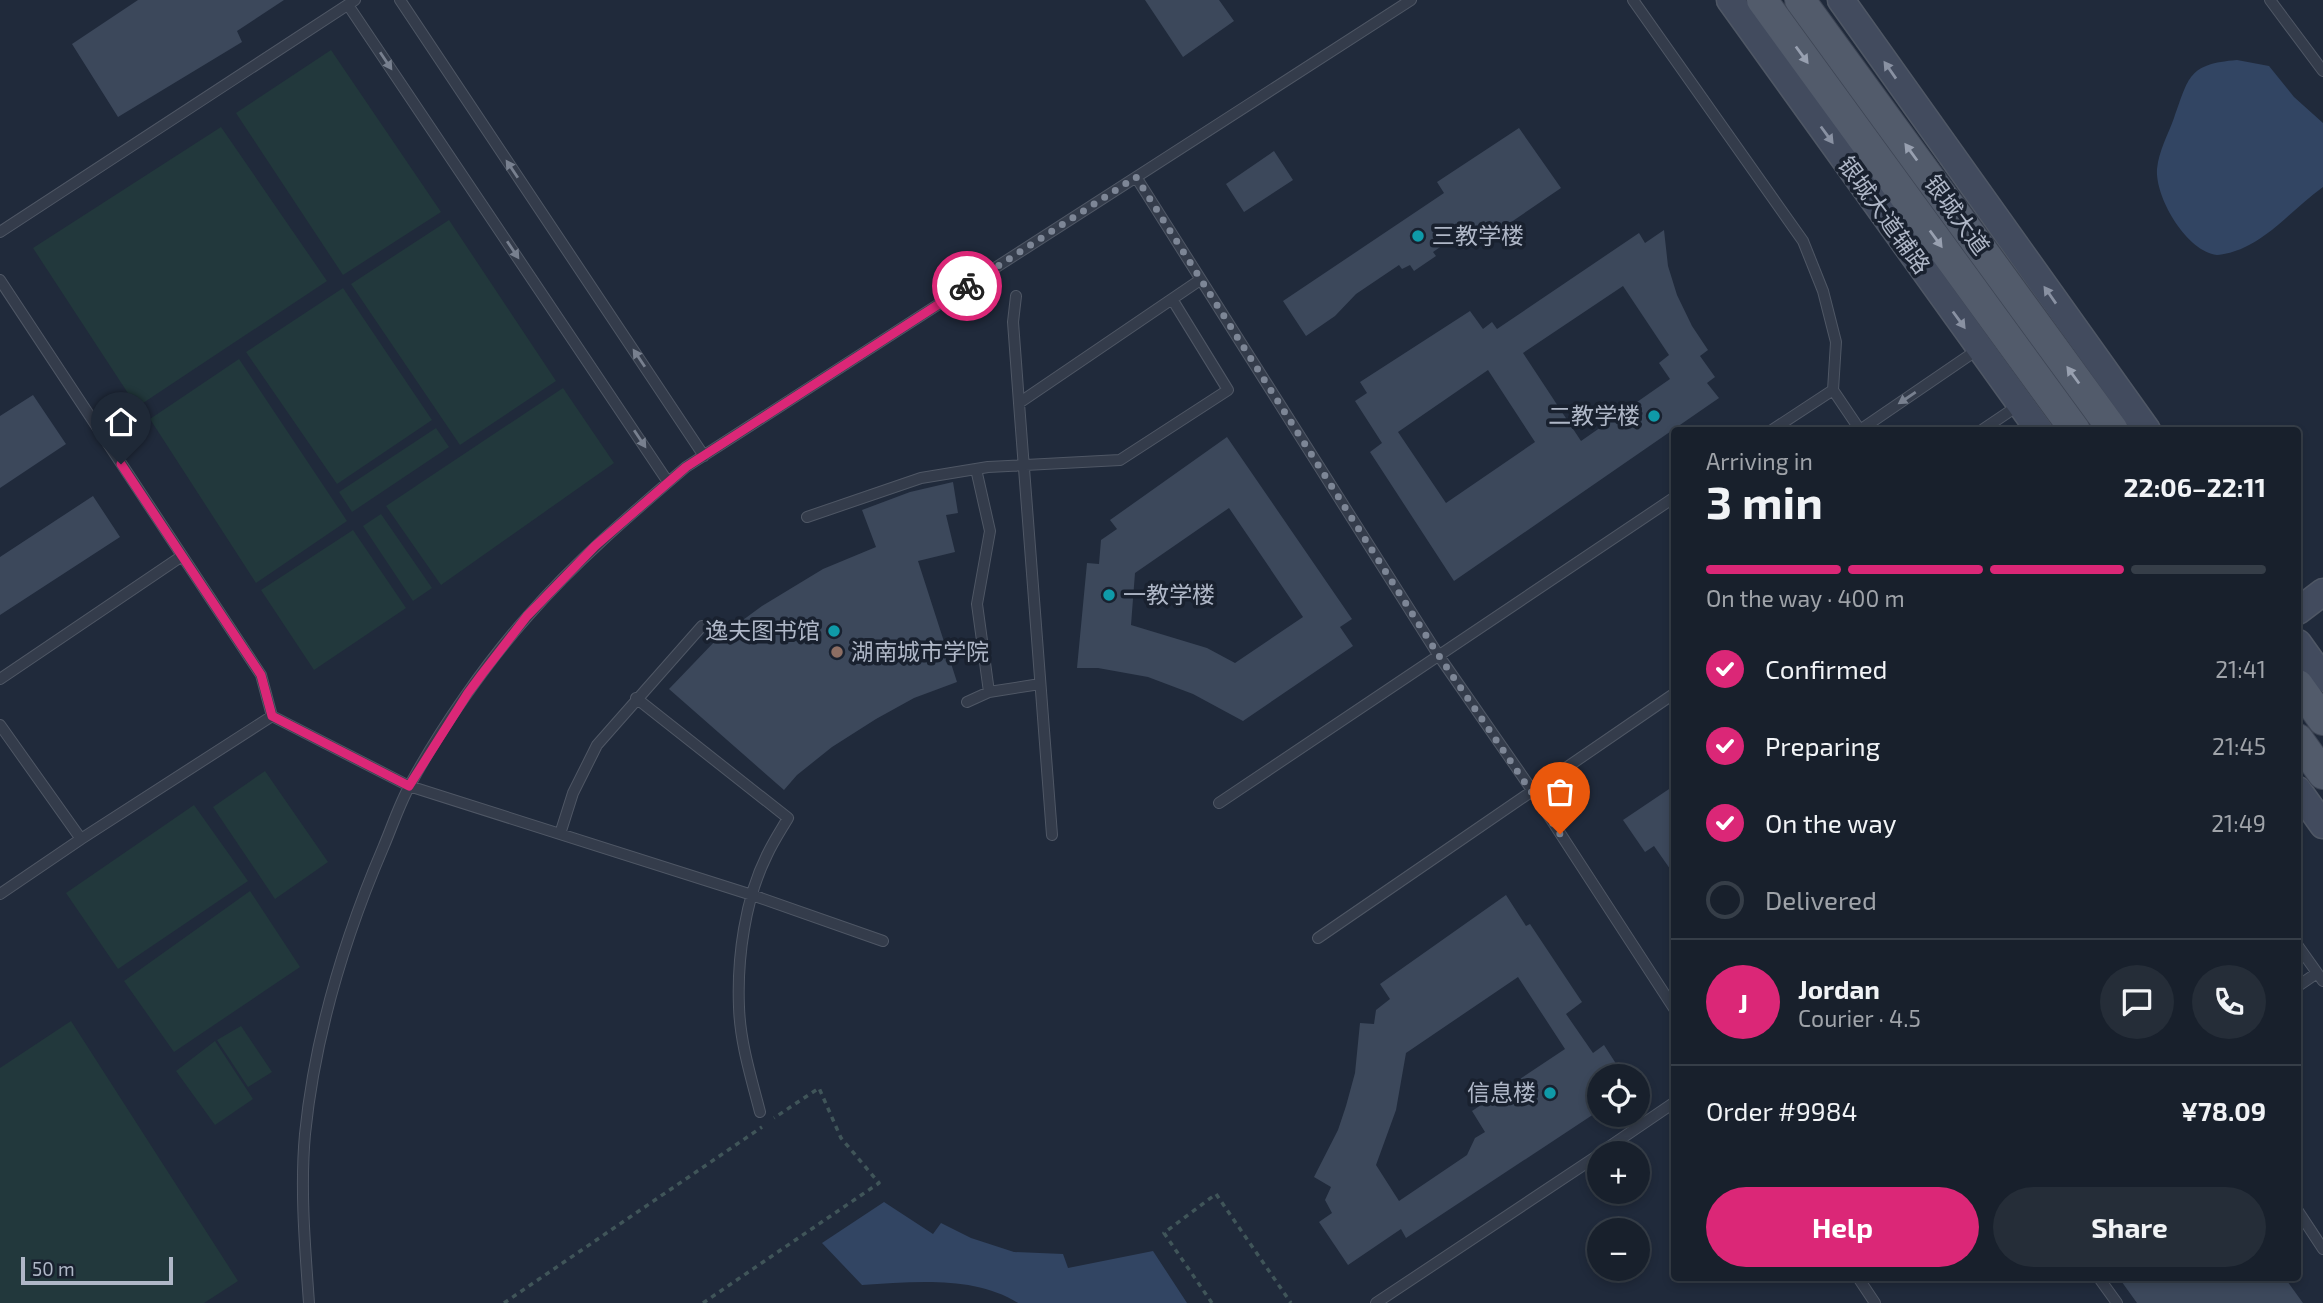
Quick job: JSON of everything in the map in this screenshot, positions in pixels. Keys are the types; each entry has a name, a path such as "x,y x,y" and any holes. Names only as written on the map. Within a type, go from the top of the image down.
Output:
{"main road":[{"name":"银城大道","path":"1762,0 2073,427"},
{"name":"银城大道","path":"1800,0 2111,427"},
{"path":"2301,689 2323,720"},
{"path":"2301,742 2323,774"}],"street":[{"name":"银城大道辅路","path":"1730,0 2037,427"},
{"path":"1840,0 2145,427"},
{"path":"2301,609 2323,592"},
{"path":"2301,647 2323,678"},
{"path":"2301,794 2323,825"}],"lane":[{"path":"400,0 704,456"},
{"path":"309,1303 304,1235 305,1135 317,1054 339,963 409,786 468,693 527,616 595,546 668,482 704,456 1411,0"},
{"path":"1633,0 1803,241 1823,291 1836,342 1833,390 1858,427"},
{"path":"2270,0 2323,71"},
{"path":"0,232 352,2 668,482"},
{"path":"1136,177 1439,656 1532,790 1671,1004"},
{"path":"0,280 261,675 272,716 409,786 752,895 883,941"},
{"path":"1019,403 1200,280"},
{"path":"1016,296 1013,322 1052,835"},
{"path":"807,517 921,478 976,469 1120,460 1228,390 1172,299"},
{"path":"1864,427 2003,332"},
{"path":"1986,427 2043,387"},
{"path":"1777,427 1833,390"},
{"path":"976,469 990,531 977,604 989,692"},
{"path":"1219,803 1671,500"},
{"path":"0,679 182,556"},
{"path":"560,834 573,793 597,745 702,626"},
{"path":"967,702 989,692 1040,684"},
{"path":"1318,938 1671,696"},
{"path":"636,698 788,818 766,856 752,895 741,952 738,1007 745,1056 760,1112"},
{"path":"0,894 272,716"},
{"path":"0,725 81,839"},
{"path":"2301,950 2320,977 2301,985"},
{"path":"1617,1141 1671,1104"},
{"path":"1376,1303 1587,1162"},
{"path":"2301,1216 2323,1249"},
{"path":"1862,1281 1875,1303"},
{"path":"2101,1281 2117,1303"}],"path":[{"path":"703,1303 879,1183 841,1138 819,1088 774,1119"},
{"path":"504,1303 762,1126"},
{"path":"1212,1303 1164,1233 1216,1194 1291,1303"}],"green space":[{"path":"331,50 441,212 343,275 236,113"},
{"path":"221,127 327,281 137,407 33,248"},
{"path":"449,220 556,381 460,445 351,284"},
{"path":"343,288 432,420 337,484 246,352"},
{"path":"239,359 347,521 256,583 150,419"},
{"path":"563,388 614,463 441,585 386,506"},
{"path":"436,428 449,447 352,512 339,492"},
{"path":"381,514 432,588 413,601 363,526"},
{"path":"353,530 406,608 314,670 261,590"},
{"path":"265,771 328,862 275,899 213,807"},
{"path":"194,805 248,881 118,969 66,893"},
{"path":"250,891 300,967 174,1052 124,981"},
{"path":"71,1021 238,1281 204,1303 0,1303 0,1068"},
{"path":"241,1026 272,1072 248,1087 217,1040"},
{"path":"215,1041 253,1099 215,1125 176,1071"}],"water":[{"path":"2237,60 2269,66 2294,97 2323,123 2323,187 2254,242 2217,255 2194,244 2175,221 2161,194 2157,169 2183,92 2193,75 2209,65"},
{"path":"884,1202 933,1234 941,1223 971,1238 1014,1252 1063,1254 1068,1268 1153,1251 1187,1303 1018,1303 1001,1294 962,1284 922,1282 862,1285 822,1243"}],"building":[{"path":"138,0 284,0 237,31 242,42 118,117 72,44"},
{"path":"1145,0 1219,0 1234,21 1183,57"},
{"name":"三教学楼","path":"1519,128 1561,188 1479,244 1468,228 1433,252 1436,256 1414,271 1410,265 1402,269 1399,265 1356,294 1335,316 1306,336 1283,301 1444,193 1437,182"},
{"path":"1274,151 1293,180 1244,212 1226,184"},
{"name":"二教学楼","path":"1664,230 1668,266 1677,295 1692,326 1708,350 1700,356 1715,377 1707,383 1719,398 1677,427 1671,427 1671,431 1454,581 1370,452 1382,443 1355,401 1367,393 1360,382 1470,311 1483,329 1492,322 1497,329 1639,233 1645,243","holes":["1623,286 1669,355 1659,363 1670,379 1581,441 1523,353","1488,370 1535,442 1446,503 1398,432"]},
{"path":"33,395 66,444 0,488 0,416"},
{"name":"一教学楼","path":"1227,437 1352,619 1340,627 1353,646 1243,721 1193,694 1148,677 1098,668 1077,668 1087,563 1099,564 1101,540 1117,529 1110,520","holes":["1229,508 1303,617 1235,663 1207,648 1131,625 1135,573"]},
{"name":"逸夫图书馆","path":"953,482 958,513 946,515 955,552 918,561 957,682 914,698 876,719 832,747 797,775 784,790 669,689 717,639 762,606 823,569 876,547 862,510 910,492"},
{"path":"93,496 120,537 0,615 0,557"},
{"path":"1671,788 1671,870 1654,846 1645,852 1623,820"},
{"name":"信息楼","path":"1506,895 1526,926 1530,924 1582,1002 1566,1014 1593,1053 1604,1045 1616,1064 1587,1064 1587,1119 1406,1238 1401,1229 1348,1265 1319,1222 1332,1213 1325,1200 1331,1187 1314,1177 1338,1130 1346,1106 1355,1073 1360,1023 1374,1024 1376,1010 1390,999 1380,984","holes":["1518,977 1565,1049 1472,1111 1485,1132 1475,1138 1467,1155 1399,1201 1376,1165 1396,1110 1406,1053"]},
{"path":"2121,1281 2287,1281 2303,1303 2137,1303"}],"way so far":[{"path":"967,286 1136,177 1439,656 1560,834"}],"place":[{"name":"三教学楼","path":"1418,236"},
{"name":"二教学楼","path":"1654,416"},
{"name":"一教学楼","path":"1109,595"},
{"name":"逸夫图书馆","path":"834,631"},
{"name":"湖南城市学院","path":"837,652"},
{"name":"信息楼","path":"1550,1093"}],"route":[{"path":"121,464 261,675 272,716 409,786 482,674 527,616 595,546 686,467 967,286"}]}
